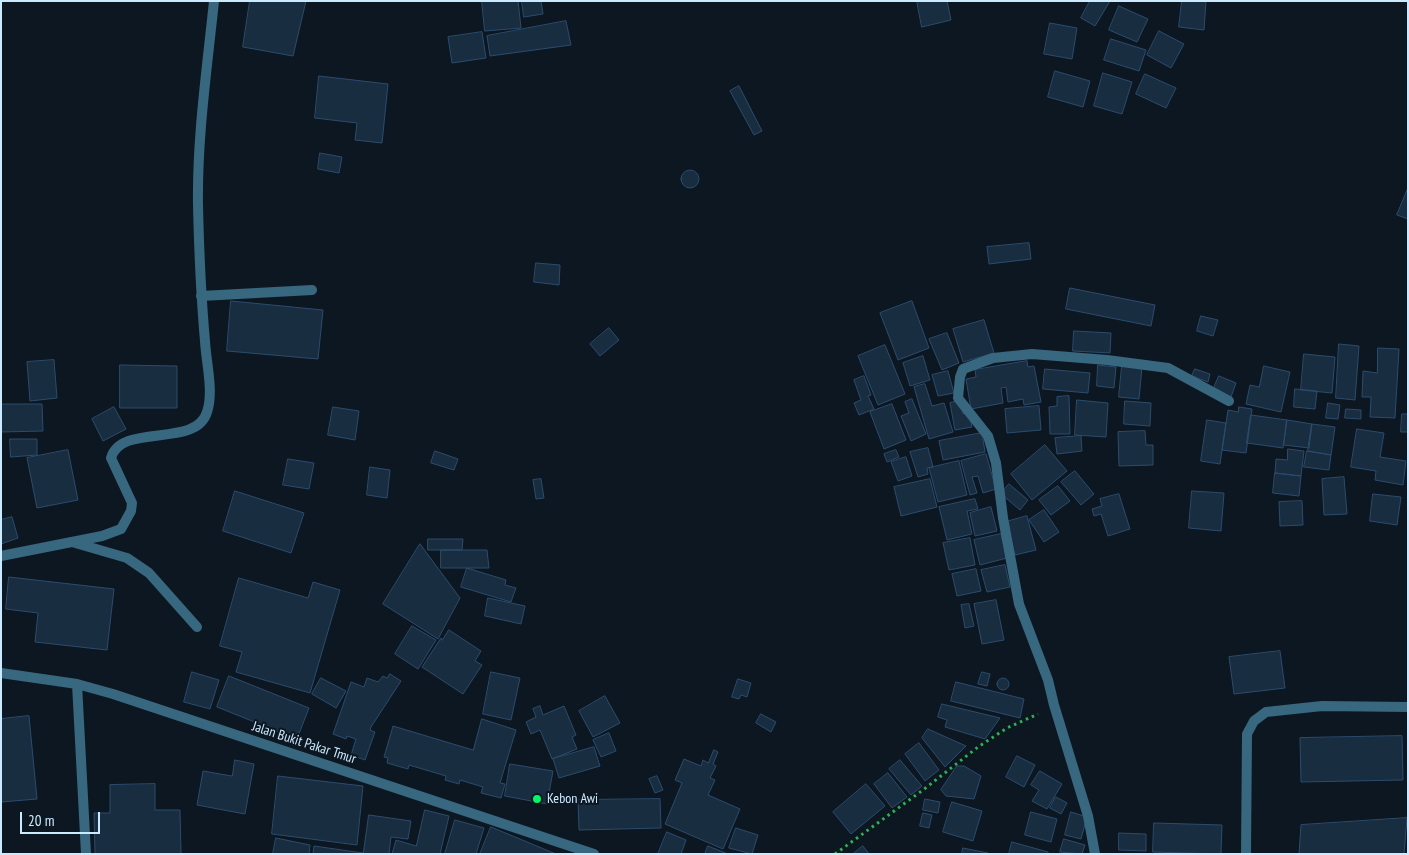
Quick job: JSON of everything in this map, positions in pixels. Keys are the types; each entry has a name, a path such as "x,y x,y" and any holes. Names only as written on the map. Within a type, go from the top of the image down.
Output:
{"street":[{"path":"1,556 102,536 121,528 126,523 132,503 111,458 119,443 168,434 196,426 202,421 207,412 209,390 202,296 198,193 202,118 214,1"},
{"path":"202,296 312,290"},
{"path":"1095,854 1088,816 1048,680 1019,604 1003,518 996,462 988,436 958,398 960,377 963,369 993,358 1032,354 1107,360 1168,368 1229,401"},
{"path":"72,542 127,558 149,573 197,627"},
{"name":"Jalan Bukit Pakar Tmur","path":"1,673 77,684 114,694 594,854"},
{"path":"77,684 86,854"},
{"path":"1246,854 1247,734 1254,721 1266,712 1322,706 1408,707"}],"path":[{"path":"835,854 978,747 1007,728 1054,705"}],"building":[{"path":"250,1 306,1 293,56 243,47"},
{"path":"482,1 518,1 521,28 485,31"},
{"path":"522,1 541,1 543,14 524,17"},
{"path":"917,1 947,1 951,20 922,27"},
{"path":"1090,1 1110,1 1095,26 1081,18"},
{"path":"1182,1 1206,1 1204,30 1179,27"},
{"path":"1119,6 1148,19 1137,42 1109,30"},
{"path":"566,21 571,45 490,56 487,36"},
{"path":"1050,23 1077,28 1072,59 1044,54"},
{"path":"1159,31 1184,44 1171,68 1147,55"},
{"path":"482,32 486,58 452,63 448,37"},
{"path":"1111,39 1146,50 1139,71 1104,60"},
{"path":"1055,71 1090,81 1083,107 1048,97"},
{"path":"1103,73 1132,82 1122,114 1094,106"},
{"path":"1145,74 1176,88 1166,108 1136,94"},
{"path":"319,76 388,84 382,143 355,140 357,123 315,118"},
{"path":"739,86 762,131 754,135 730,91"},
{"path":"320,153 342,157 339,173 318,169"},
{"path":"686,170 694,170 699,175 697,186 686,188 681,183 681,175"},
{"path":"1408,188 1408,219 1397,215"},
{"path":"1029,243 1031,259 989,264 987,247"},
{"path":"536,263 560,265 559,285 534,282"},
{"path":"1070,288 1155,305 1151,326 1066,309"},
{"path":"231,301 323,310 318,359 227,351"},
{"path":"912,301 929,348 898,360 880,313"},
{"path":"1201,316 1218,320 1213,336 1197,331"},
{"path":"984,320 994,353 963,362 953,329"},
{"path":"609,328 619,340 600,356 590,344"},
{"path":"1074,331 1111,333 1110,353 1073,351"},
{"path":"947,333 959,363 942,370 929,339"},
{"path":"1339,344 1359,346 1355,400 1336,398"},
{"path":"885,345 905,394 878,405 858,356"},
{"path":"1378,348 1399,349 1395,418 1370,417 1371,397 1362,397 1363,371 1377,373"},
{"path":"1304,354 1335,357 1332,393 1301,390"},
{"path":"923,356 930,380 910,386 903,363"},
{"path":"54,360 57,398 30,401 27,362"},
{"path":"1027,361 1028,367 1034,366 1041,402 1024,405 1023,399 1008,402 1006,387 1001,388 1003,403 971,409 966,379 976,377 975,370"},
{"path":"120,365 177,366 177,408 120,408"},
{"path":"1098,365 1116,367 1114,388 1097,386"},
{"path":"1122,366 1142,367 1139,399 1119,397"},
{"path":"1264,366 1290,372 1281,412 1246,404 1250,385 1259,387"},
{"path":"1045,369 1090,373 1088,393 1043,389"},
{"path":"1195,369 1210,374 1208,382 1192,376"},
{"path":"948,371 954,393 938,396 932,375"},
{"path":"864,376 871,395 868,396 874,409 859,415 854,403 861,400 854,380"},
{"path":"1219,376 1236,383 1231,397 1213,390"},
{"path":"925,384 932,406 944,403 953,432 929,439 914,387"},
{"path":"1295,389 1317,391 1315,409 1294,407"},
{"path":"1069,396 1070,434 1050,434 1049,407 1057,406 1057,397"},
{"path":"912,399 926,434 911,441 901,416 909,413 905,402"},
{"path":"1077,400 1108,403 1106,437 1075,435"},
{"path":"960,401 963,414 969,412 972,427 955,430 950,403"},
{"path":"1125,401 1151,403 1150,426 1124,424"},
{"path":"1328,403 1340,405 1338,419 1326,418"},
{"path":"1,404 42,404 43,431 1,432"},
{"path":"892,404 906,440 884,449 870,412"},
{"path":"1039,406 1041,430 1007,433 1005,409"},
{"path":"114,407 126,429 103,441 92,419"},
{"path":"333,407 359,411 355,440 328,435"},
{"path":"1239,407 1252,409 1246,453 1222,450 1228,410 1238,412"},
{"path":"1346,409 1361,410 1361,419 1345,418"},
{"path":"1402,414 1408,414 1408,432 1401,432"},
{"path":"1251,415 1287,420 1283,448 1247,443"},
{"path":"1207,420 1226,423 1220,464 1201,461"},
{"path":"1287,420 1312,424 1309,448 1284,445"},
{"path":"1312,424 1335,427 1331,455 1308,451"},
{"path":"1357,429 1384,433 1380,457 1406,461 1403,485 1375,480 1376,471 1351,467"},
{"path":"1145,431 1146,445 1153,445 1153,465 1119,466 1118,432"},
{"path":"982,433 985,452 943,460 939,441"},
{"path":"1081,436 1082,451 1057,454 1055,438"},
{"path":"10,439 37,439 37,455 11,457"},
{"path":"1045,445 1067,471 1032,500 1011,474"},
{"path":"928,448 933,467 927,468 928,474 918,477 910,452"},
{"path":"1288,449 1304,451 1301,476 1275,473 1276,459 1287,460"},
{"path":"68,450 78,500 37,508 27,458"},
{"path":"896,450 899,457 887,462 884,454"},
{"path":"435,451 458,459 454,470 431,463"},
{"path":"1307,451 1331,455 1329,470 1304,467"},
{"path":"986,454 996,489 983,493 978,476 972,477 977,493 970,495 961,461"},
{"path":"906,457 912,476 898,481 891,462"},
{"path":"288,459 314,463 309,489 283,485"},
{"path":"959,461 967,495 938,502 929,468"},
{"path":"370,467 390,470 387,498 367,495"},
{"path":"1075,471 1094,494 1081,505 1061,482"},
{"path":"1275,473 1301,476 1299,496 1273,493"},
{"path":"1344,477 1347,514 1324,515 1322,479"},
{"path":"541,479 544,498 536,499 533,480"},
{"path":"930,479 937,507 901,516 894,487"},
{"path":"1009,484 1028,500 1020,510 1001,494"},
{"path":"1058,486 1070,501 1051,515 1039,500"},
{"path":"235,491 304,513 291,553 223,531"},
{"path":"1192,491 1224,493 1221,531 1189,528"},
{"path":"1119,494 1130,529 1108,536 1101,514 1094,516 1092,509 1102,506 1100,499"},
{"path":"1373,494 1401,497 1397,525 1370,521"},
{"path":"975,499 978,509 967,511 972,534 947,540 939,507"},
{"path":"1302,501 1303,525 1280,526 1279,502"},
{"path":"991,507 997,531 975,536 970,513"},
{"path":"1044,510 1059,532 1044,542 1029,520"},
{"path":"1027,516 1036,550 1015,555 1006,522"},
{"path":"12,517 18,538 1,544 1,520"},
{"path":"1001,534 1007,558 980,565 974,540"},
{"path":"970,538 975,565 949,570 943,543"},
{"path":"428,539 463,539 462,550 428,550"},
{"path":"420,544 460,598 438,639 383,604"},
{"path":"441,550 487,550 489,568 441,568"},
{"path":"1005,565 1010,587 987,592 981,570"},
{"path":"467,568 506,580 505,585 516,588 511,602 461,587"},
{"path":"976,569 981,591 957,596 952,574"},
{"path":"9,577 114,589 107,650 35,642 38,613 6,609"},
{"path":"239,578 308,598 313,582 340,590 310,693 236,672 242,652 220,646"},
{"path":"488,598 525,606 521,624 485,616"},
{"path":"996,600 1004,640 982,644 974,604"},
{"path":"969,604 974,626 965,628 961,605"},
{"path":"412,626 436,640 418,669 395,654"},
{"path":"449,630 481,651 475,661 482,665 463,694 422,667 441,638 442,640"},
{"path":"1280,651 1285,688 1234,694 1229,657"},
{"path":"192,672 219,680 210,709 184,702"},
{"path":"491,672 520,678 511,720 483,714"},
{"path":"982,672 990,674 987,686 978,684"},
{"path":"390,674 401,681 371,727 370,730 375,732 365,760 351,755 356,739 347,736 346,739 333,734 351,682 364,687 367,678 378,682 383,676 387,678"},
{"path":"229,676 309,708 297,739 217,707"},
{"path":"321,678 346,691 336,708 312,694"},
{"path":"1003,678 1009,684 1003,690 997,684"},
{"path":"738,679 751,683 747,697 741,695 739,699 732,697"},
{"path":"956,682 1024,699 1020,718 951,701"},
{"path":"605,696 620,723 593,737 579,711"},
{"path":"942,704 1000,718 985,739 945,727 947,720 938,717"},
{"path":"540,706 543,715 564,706 576,735 572,737 577,749 552,759 540,730 531,734 526,722 536,717 533,709"},
{"path":"761,714 776,722 771,732 756,723"},
{"path":"29,716 37,799 1,802 1,719"},
{"path":"482,719 516,730 500,783 505,784 501,798 481,793 483,787 460,780 459,784 445,780 446,776 409,765 408,769 387,763 388,758 384,757 393,726 473,750"},
{"path":"928,729 966,746 945,767 922,738"},
{"path":"609,733 616,751 601,757 593,740"},
{"path":"1402,736 1403,780 1301,782 1300,738"},
{"path":"919,743 939,770 925,781 905,754"},
{"path":"594,747 600,766 559,778 553,759"},
{"path":"714,750 718,752 713,764 716,766 710,778 715,780 708,795 740,809 723,849 665,824 682,783 675,780 684,759 701,766 703,760 708,763"},
{"path":"1017,756 1035,765 1024,787 1006,777"},
{"path":"235,760 254,764 245,814 197,805 203,771 232,776"},
{"path":"900,760 922,786 911,795 889,769"},
{"path":"510,764 553,771 547,804 505,796"},
{"path":"957,766 964,766 981,776 974,799 946,796 941,790"},
{"path":"1040,771 1062,784 1047,809 1032,801 1039,790 1031,785"},
{"path":"888,773 907,797 892,808 874,784"},
{"path":"278,776 363,786 357,845 272,834"},
{"path":"657,776 663,790 655,793 649,779"},
{"path":"155,784 155,810 180,810 181,854 95,854 94,813 110,813 110,785"},
{"path":"866,784 885,806 851,834 833,812"},
{"path":"1056,797 1067,803 1061,814 1050,808"},
{"path":"660,799 661,828 579,830 578,800"},
{"path":"925,799 940,802 938,813 923,810"},
{"path":"952,802 982,811 973,841 943,832"},
{"path":"425,810 449,816 440,854 392,854 396,840 416,846"},
{"path":"1031,812 1057,819 1051,842 1025,835"},
{"path":"1071,812 1087,817 1081,839 1065,835"},
{"path":"923,813 932,815 929,828 920,826"},
{"path":"369,815 411,821 408,839 391,837 389,854 313,854 314,846 363,853"},
{"path":"1407,818 1404,854 1299,854 1301,825"},
{"path":"455,820 484,828 476,854 445,854"},
{"path":"1154,823 1222,825 1221,854 1153,852"},
{"path":"491,827 556,854 480,854"},
{"path":"736,828 758,835 752,854 729,848"},
{"path":"667,832 686,840 681,854 658,854"},
{"path":"1119,833 1146,834 1146,851 1119,850"},
{"path":"276,838 310,845 309,854 273,854"},
{"path":"1064,839 1085,845 1082,854 1060,852"},
{"path":"1012,842 1048,852 1048,854 1009,854"},
{"path":"708,846 728,854 705,854"},
{"path":"863,846 869,854 853,854"},
{"path":"963,848 988,853 988,854 962,854"}],"place":[{"name":"Kebon Awi","path":"537,799"}]}
